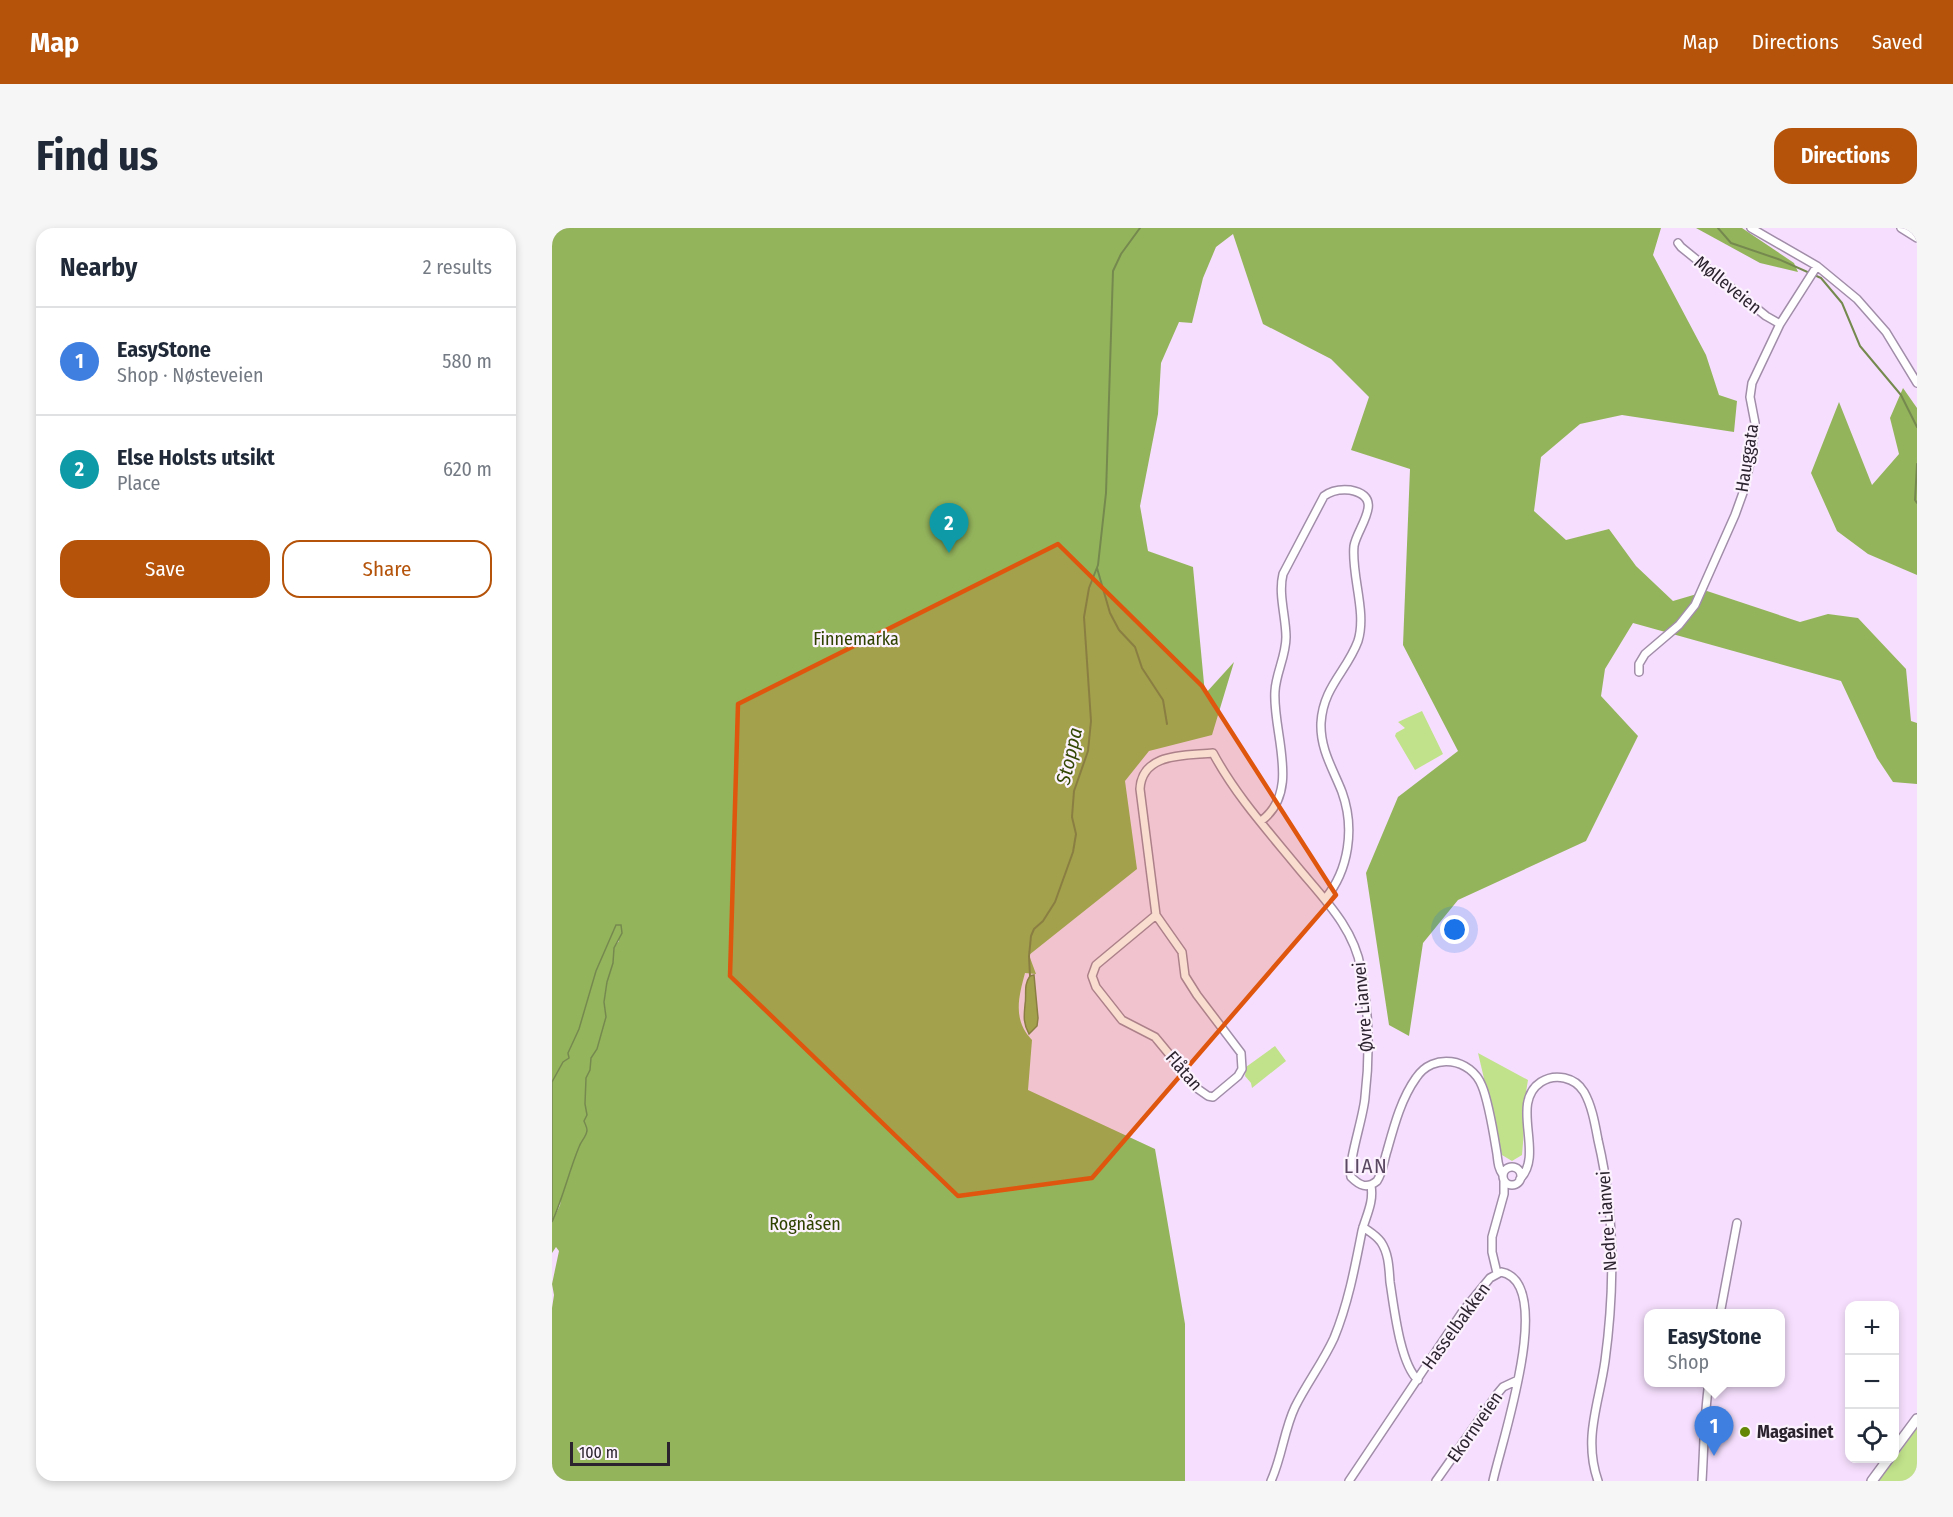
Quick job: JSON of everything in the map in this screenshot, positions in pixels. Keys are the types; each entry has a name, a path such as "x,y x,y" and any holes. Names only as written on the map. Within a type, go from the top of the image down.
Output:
{"main road":[{"path":"1899,1443 1917,1419"},
{"path":"1872,1481 1885,1463"}],"street":[{"path":"1751,228 1814,270 1841,284 1869,310 1886,332 1917,383"},
{"path":"1901,228 1917,238"},
{"name":"Mølleveien","path":"1678,243 1741,296 1780,324"},
{"name":"Hauggata","path":"1639,672 1639,664 1645,654 1679,625 1695,605 1737,508 1748,476 1755,423 1750,389 1780,324 1814,270"},
{"path":"1261,821 1275,804 1283,786 1275,690 1286,647 1281,585 1283,574 1324,496 1338,489 1355,492 1366,500 1369,511 1354,546 1360,632 1352,652 1326,698 1321,732 1325,754 1344,797 1350,845 1332,890 1325,899"},
{"name":"Øvre Lianvei","path":"1213,753 1228,780 1325,899 1352,938 1362,975 1368,1050 1366,1096 1350,1172 1351,1177 1357,1183 1371,1186"},
{"name":"Flåtan","path":"1156,915 1096,965 1093,972 1094,982 1122,1020 1155,1037 1198,1089 1213,1097 1238,1076 1242,1069 1241,1053 1197,996 1185,976 1182,952 1156,915 1140,789 1143,775 1149,766 1159,760 1213,753"},
{"path":"1271,1481 1281,1458 1295,1407 1336,1331 1352,1280 1363,1227 1372,1198 1371,1186 1380,1177 1393,1131 1411,1086 1422,1071 1439,1061 1460,1064 1469,1068 1478,1077 1484,1093 1499,1167 1508,1184 1517,1182"},
{"name":"Nedre Lianvei","path":"1517,1182 1528,1168 1527,1112 1531,1093 1540,1083 1552,1078 1562,1077 1574,1081 1585,1094 1597,1135 1611,1228 1610,1319 1605,1362 1591,1436 1591,1453 1598,1481"},
{"path":"1497,1153 1520,1173 1517,1182 1504,1194"},
{"path":"1497,1273 1492,1252 1492,1237 1504,1194 1505,1170 1514,1168 1529,1158"},
{"path":"1721,1309 1737,1223"},
{"path":"1363,1227 1376,1236 1386,1253 1405,1359 1418,1380"},
{"name":"Hasselbakken","path":"1349,1481 1463,1311 1490,1278 1501,1272 1513,1276 1520,1284 1523,1294 1524,1344 1516,1398 1493,1481"},
{"name":"Ekornveien","path":"1436,1481 1498,1393 1503,1387 1518,1380"},
{"path":"1702,1481 1705,1449 1704,1422 1708,1387"}],"highlighted area":[{"path":"1058,544 1202,686 1336,895 1092,1178 958,1196 730,976 738,704"}],"shaded area":[{"path":"1422,711 1443,754 1415,770 1395,736 1405,728 1398,722"},
{"path":"616,925 621,925 622,933 614,948 613,963 607,982 604,1002 606,1017 586,1078 587,1115 584,1121 587,1132 575,1156 552,1222 552,1082 563,1062 569,1058 568,1053 579,1029 596,971"},
{"path":"1034,975 1038,1018 1037,1026 1029,1034 1024,1020 1026,987 1030,976"},
{"path":"1275,1046 1286,1061 1252,1088 1245,1076 1246,1067"},
{"path":"1478,1053 1528,1080 1522,1155 1512,1161 1502,1155"},
{"path":"1917,1428 1917,1481 1879,1481 1892,1463 1899,1463 1899,1453"}],"green space":[{"name":"Finnemarka","path":"552,228 1661,228 1653,255 1706,355 1719,395 1737,401 1734,432 1622,415 1580,424 1541,457 1534,511 1566,540 1609,529 1636,566 1673,601 1707,591 1800,622 1828,614 1858,618 1906,669 1911,721 1917,723 1917,784 1893,782 1877,758 1841,681 1633,623 1605,669 1601,696 1638,736 1586,841 1458,900 1423,943 1409,1036 1389,1025 1366,873 1398,797 1458,751 1403,645 1410,469 1351,450 1369,397 1331,359 1263,324 1233,234 1216,247 1203,278 1192,323 1179,322 1161,363 1158,414 1140,506 1148,551 1193,567 1205,694 1234,662 1212,735 1149,751 1125,781 1137,869 1029,955 1036,974 1025,973 1019,1000 1022,1025 1032,1040 1028,1090 1155,1149 1185,1324 1185,1481 552,1481 552,1308 554,1295 552,1284 559,1251 556,1247 552,1253 552,1222 560,1205 572,1162 581,1140 585,1137 587,1128 584,1121 587,1115 586,1078 606,1017 604,1002 607,982 613,963 614,947 619,941 616,926 596,971 579,1029 568,1053 569,1058 563,1062 552,1082"},
{"path":"1696,228 1742,228 1794,263 1798,272 1760,263"},
{"path":"1903,388 1917,408 1917,575 1868,554 1837,531 1811,473 1839,402 1872,485 1899,454 1890,418"}],"waterway":[{"name":"Stoppa","path":"1030,976 1031,936 1055,902 1073,852 1076,834 1072,817 1074,791 1088,751 1091,721 1084,617 1089,588 1098,565 1106,493 1113,271 1121,254 1140,228"},
{"path":"1718,228 1731,243 1778,259 1821,278 1842,303 1860,346 1901,395 1917,427"},
{"path":"1917,464 1915,500 1917,503"},
{"name":"Stoppa","path":"1097,568 1110,613 1119,630 1135,647 1142,668 1163,700 1167,724"}],"place":[{"name":"Else Holsts utsikt","path":"949,553"},
{"name":"Magasinet","path":"1745,1432"},
{"name":"EasyStone","path":"1714,1456"}],"district":[{"name":"LIAN","path":"1366,1166"}],"park label":[{"name":"Rognåsen","path":"805,1224"}]}
